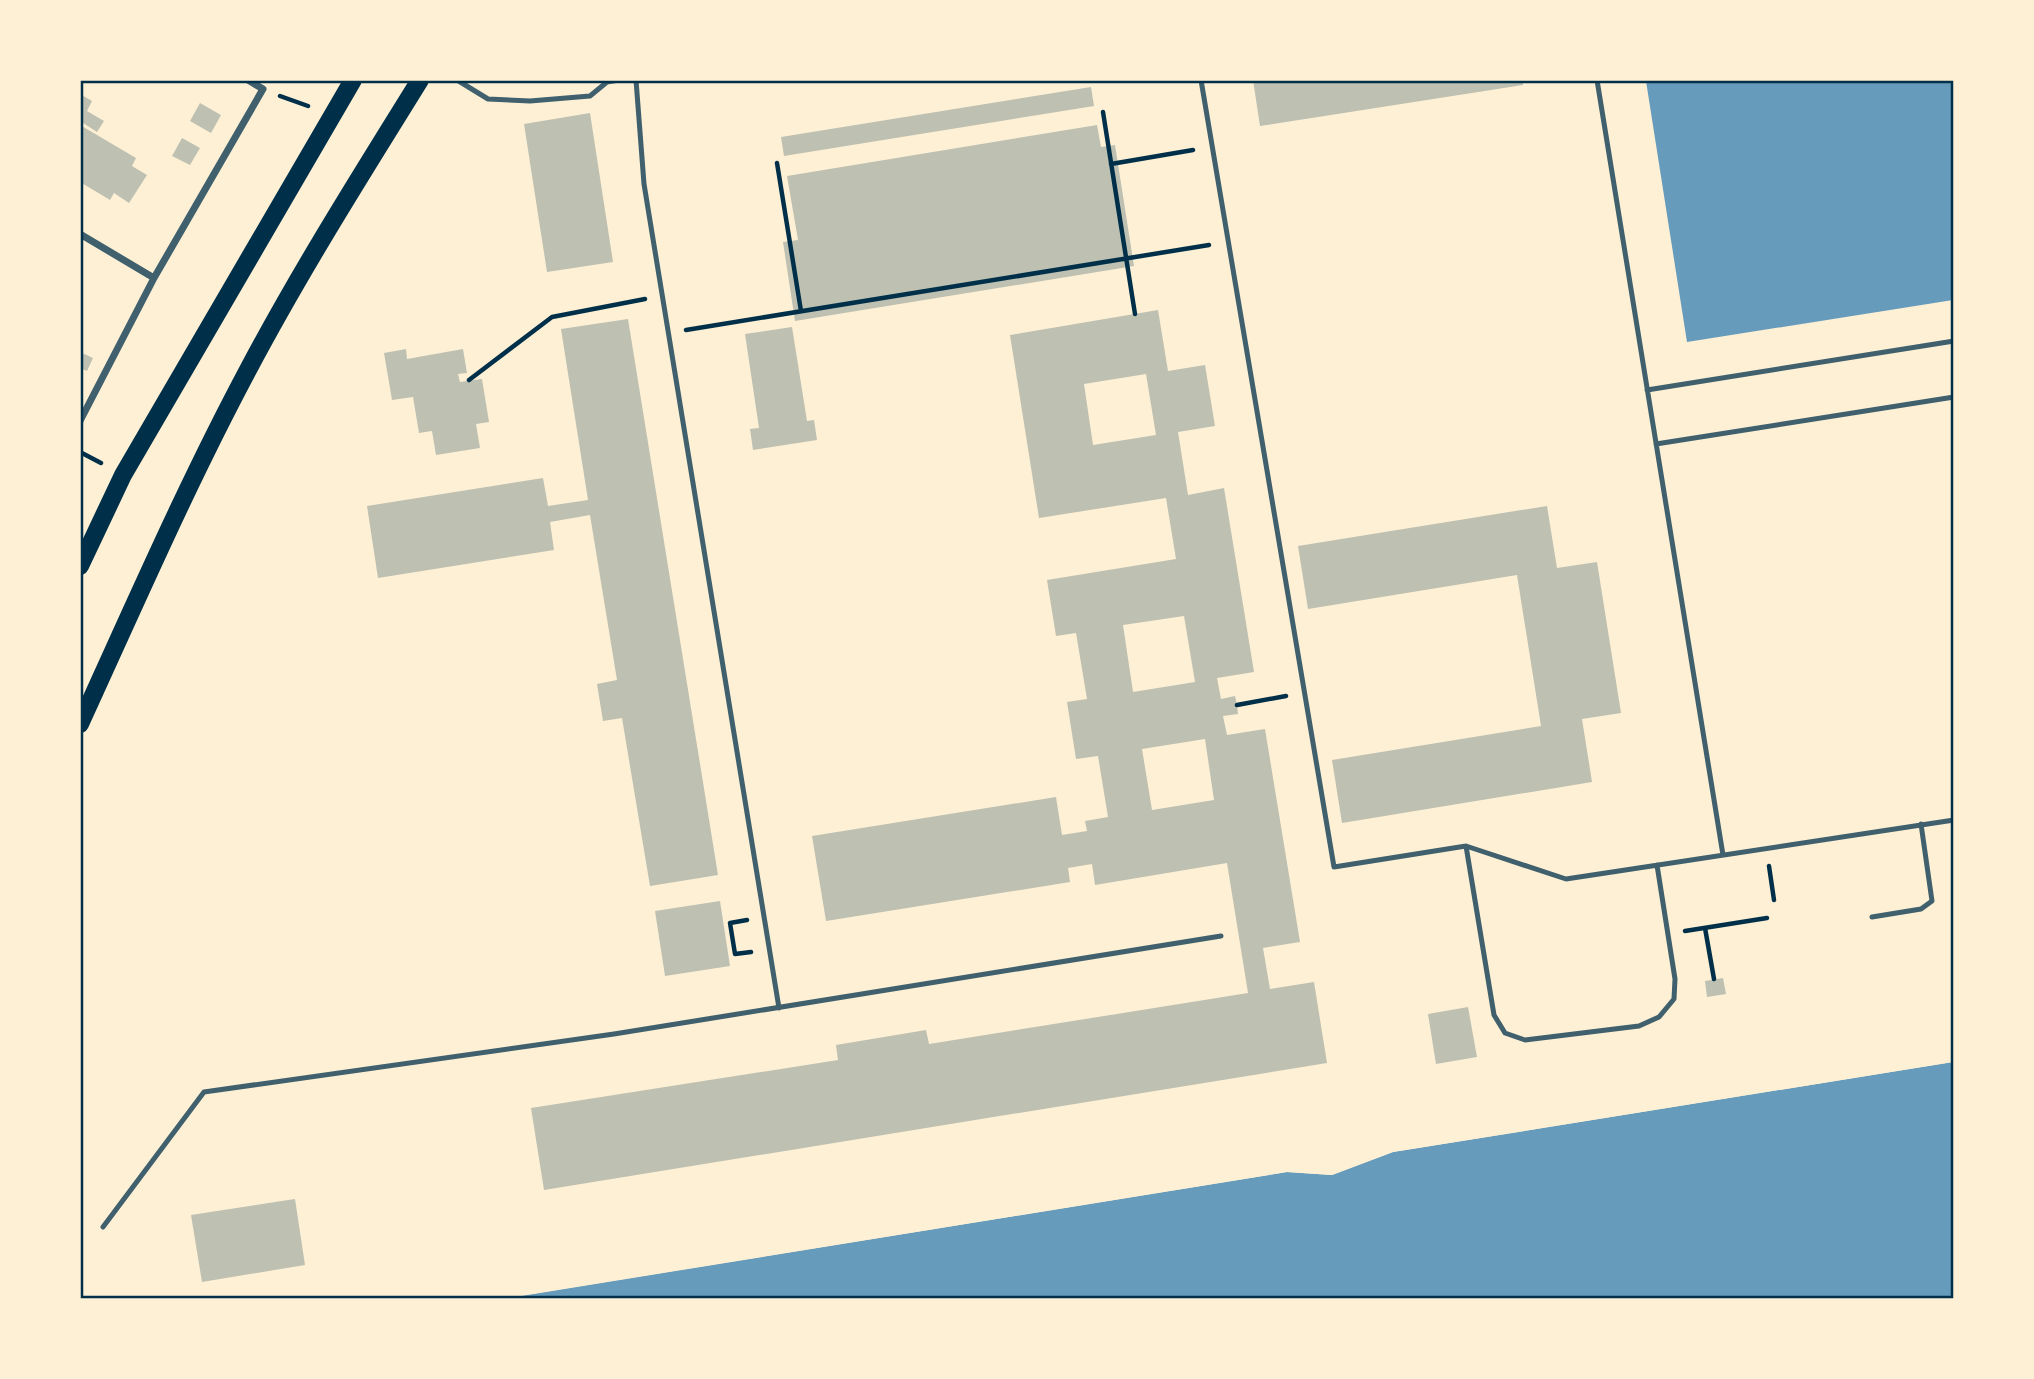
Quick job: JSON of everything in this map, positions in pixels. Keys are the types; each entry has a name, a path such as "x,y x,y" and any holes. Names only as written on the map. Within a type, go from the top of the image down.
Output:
{"main road":[{"path":"80,566 123,475 353,80"},
{"path":"80,724 189,486 250,366 356,182 420,80"}],"street":[{"path":"80,421 154,278 263,89 248,80"},
{"path":"80,234 154,278"}],"lane":[{"path":"457,80 488,99 530,101 590,96 604,81 619,80"},
{"path":"636,80 643,184 779,1008"},
{"path":"1201,80 1334,867 1466,846 1566,879 1954,820"},
{"path":"1597,80 1723,855"},
{"path":"1647,390 1954,341"},
{"path":"1656,444 1954,397"},
{"path":"1872,917 1921,909 1932,901 1921,824"},
{"path":"1466,846 1494,1015 1505,1033 1525,1040 1639,1026 1660,1017 1674,999 1675,979 1657,865"},
{"path":"103,1227 204,1092 779,1008 1221,936"}],"path":[{"path":"263,89 332,115"},
{"path":"1103,112 1135,314"},
{"path":"1111,163 1212,147"},
{"path":"777,163 801,311"},
{"path":"668,332 1228,242"},
{"path":"469,380 552,317 662,296"},
{"path":"1237,705 1305,694"},
{"path":"1772,888 1774,900"},
{"path":"1668,934 1767,918"},
{"path":"730,923 735,954"},
{"path":"1706,928 1714,979"}],"water":[{"path":"1646,81 1953,81 1953,300 1687,342"},
{"path":"1953,1062 1953,1298 509,1298 1287,1172 1332,1175 1393,1152"}],"pier":[{"path":"1954,1058 1953,1062 1393,1152 1332,1175 1287,1172 506,1298 509,1295 1286,1168 1332,1171 1392,1148"}],"building":[{"path":"1253,80 1523,80 1523,85 1260,126"},
{"path":"1091,87 1094,106 784,156 781,137"},
{"path":"80,94 92,101 87,111 104,121 97,132 80,121"},
{"path":"200,103 221,115 211,133 190,121"},
{"path":"590,113 613,262 547,272 524,124"},
{"path":"80,125 136,158 132,166 147,175 129,203 114,193 110,200 80,182"},
{"path":"1097,125 1101,147 1115,145 1134,266 795,321 783,242 798,240 787,176"},
{"path":"182,138 200,148 190,165 172,156"},
{"path":"1158,310 1168,371 1205,365 1215,426 1178,432 1188,495 1224,488 1254,672 1217,678 1221,699 1235,696 1237,705 1238,714 1223,716 1227,735 1265,729 1300,942 1263,948 1270,989 1314,982 1327,1063 544,1190 531,1108 838,1060 836,1045 926,1030 929,1044 1248,993 1227,863 1095,885 1092,864 1068,868 1070,882 826,921 812,836 1056,797 1062,835 1087,831 1085,821 1108,817 1098,756 1076,759 1067,702 1087,699 1076,633 1056,636 1047,580 1176,559 1166,498 1039,518 1010,335","holes":["1146,374 1156,435 1093,445 1084,384","1184,616 1195,682 1133,692 1123,625","1205,739 1214,800 1152,810 1142,749"]},
{"path":"628,319 718,875 650,886 622,718 603,721 597,684 617,680 590,515 550,522 554,550 378,578 367,506 543,478 548,506 588,500 561,329"},
{"path":"792,327 807,421 814,420 817,440 753,450 750,429 759,428 745,334"},
{"path":"406,349 407,359 463,349 467,373 458,374 460,382 482,379 489,422 476,424 480,448 436,455 432,431 419,433 413,397 392,400 384,353"},
{"path":"80,352 93,358 87,371 80,368"},
{"path":"1547,506 1557,568 1597,562 1621,713 1582,719 1592,782 1342,823 1332,760 1541,726 1517,575 1308,609 1298,546"},
{"path":"720,901 730,966 665,976 655,911"},
{"path":"1723,978 1726,994 1707,997 1705,981"},
{"path":"1468,1007 1477,1057 1436,1064 1428,1014"},
{"path":"295,1199 305,1265 202,1282 191,1215"}]}
